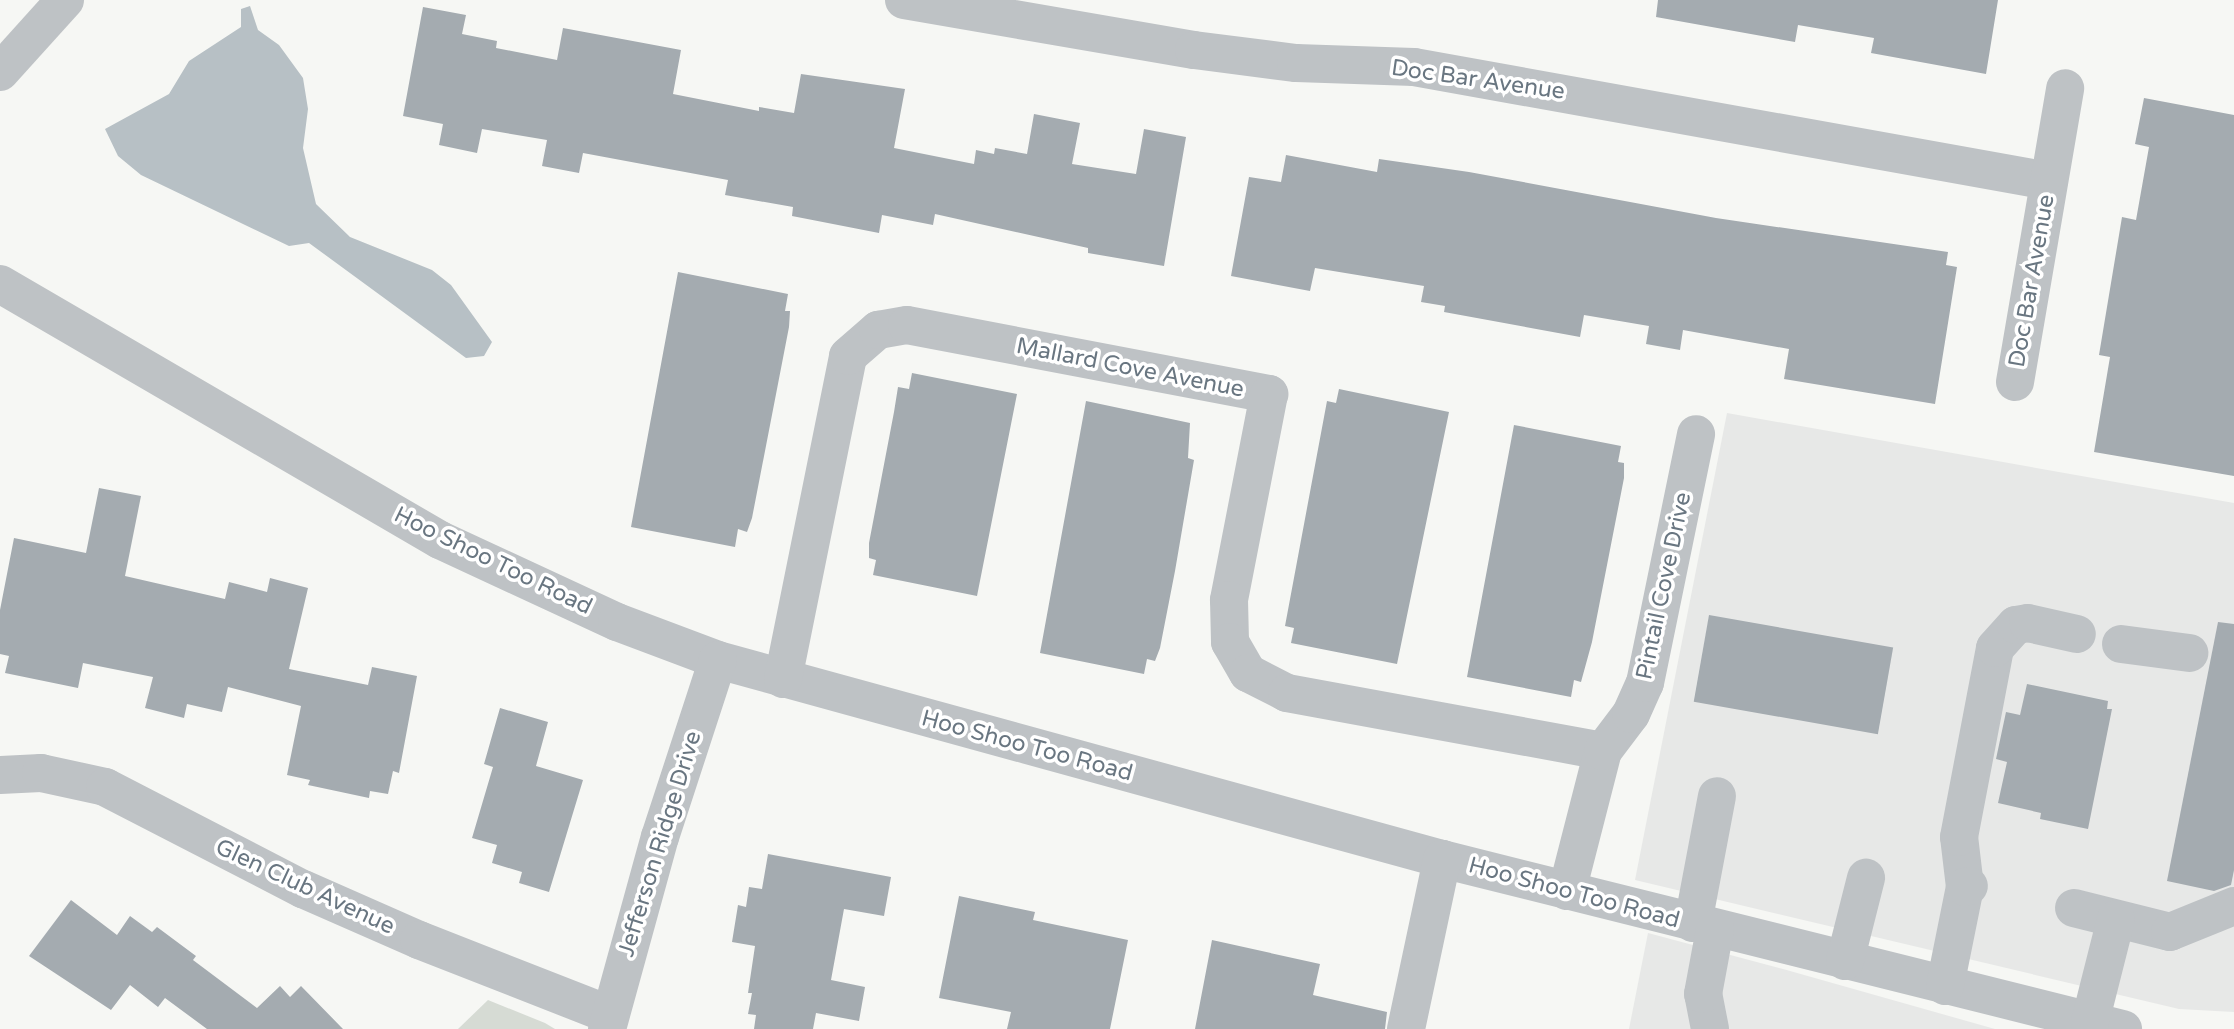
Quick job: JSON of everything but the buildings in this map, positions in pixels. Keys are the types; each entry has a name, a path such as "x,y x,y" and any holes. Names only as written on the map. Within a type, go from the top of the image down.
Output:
{"street":[{"path":"0,72 65,0"},
{"name":"Doc Bar Avenue","path":"906,0 1206,51 1296,63 1414,67 2049,181"},
{"name":"Doc Bar Avenue","path":"2015,382 2065,88"},
{"name":"Hoo Shoo Too Road","path":"0,284 440,540 617,622 718,660 1442,859 2106,1025"},
{"name":"Mallard Cove Avenue","path":"783,680 848,356 878,330 907,325 1269,394 1229,600 1230,642 1248,673 1287,693 1603,751"},
{"name":"Pintail Cove Drive","path":"1567,891 1603,751 1631,714 1645,683 1696,434"},
{"path":"1945,986 1967,886 1959,837 1995,648 2015,625 2028,623 2077,634"},
{"path":"2121,644 2189,653"},
{"name":"Jefferson Ridge Drive","path":"609,1022 660,837 718,660"},
{"name":"Glen Club Avenue","path":"0,775 41,773 105,787 303,889 609,1022"},
{"path":"1710,1029 1703,994 1704,926 1717,796"},
{"path":"1406,1029 1442,859"},
{"path":"1845,961 1866,878"},
{"path":"2074,908 2171,932 2234,906"},
{"path":"2106,1025 2116,919"}],"shaded area":[{"path":"250,6 258,30 279,45 303,78 308,109 303,148 316,204 350,237 432,270 451,285 492,342 484,356 466,358 309,243 289,246 141,175 118,156 105,129 169,94 189,61 241,27 241,9"},
{"path":"1727,413 2234,503 2234,1012 2179,1009 1635,880"},
{"path":"1648,933 1783,969 1995,1029 1629,1029"},
{"path":"488,1000 545,1023 555,1029 458,1029"}]}
